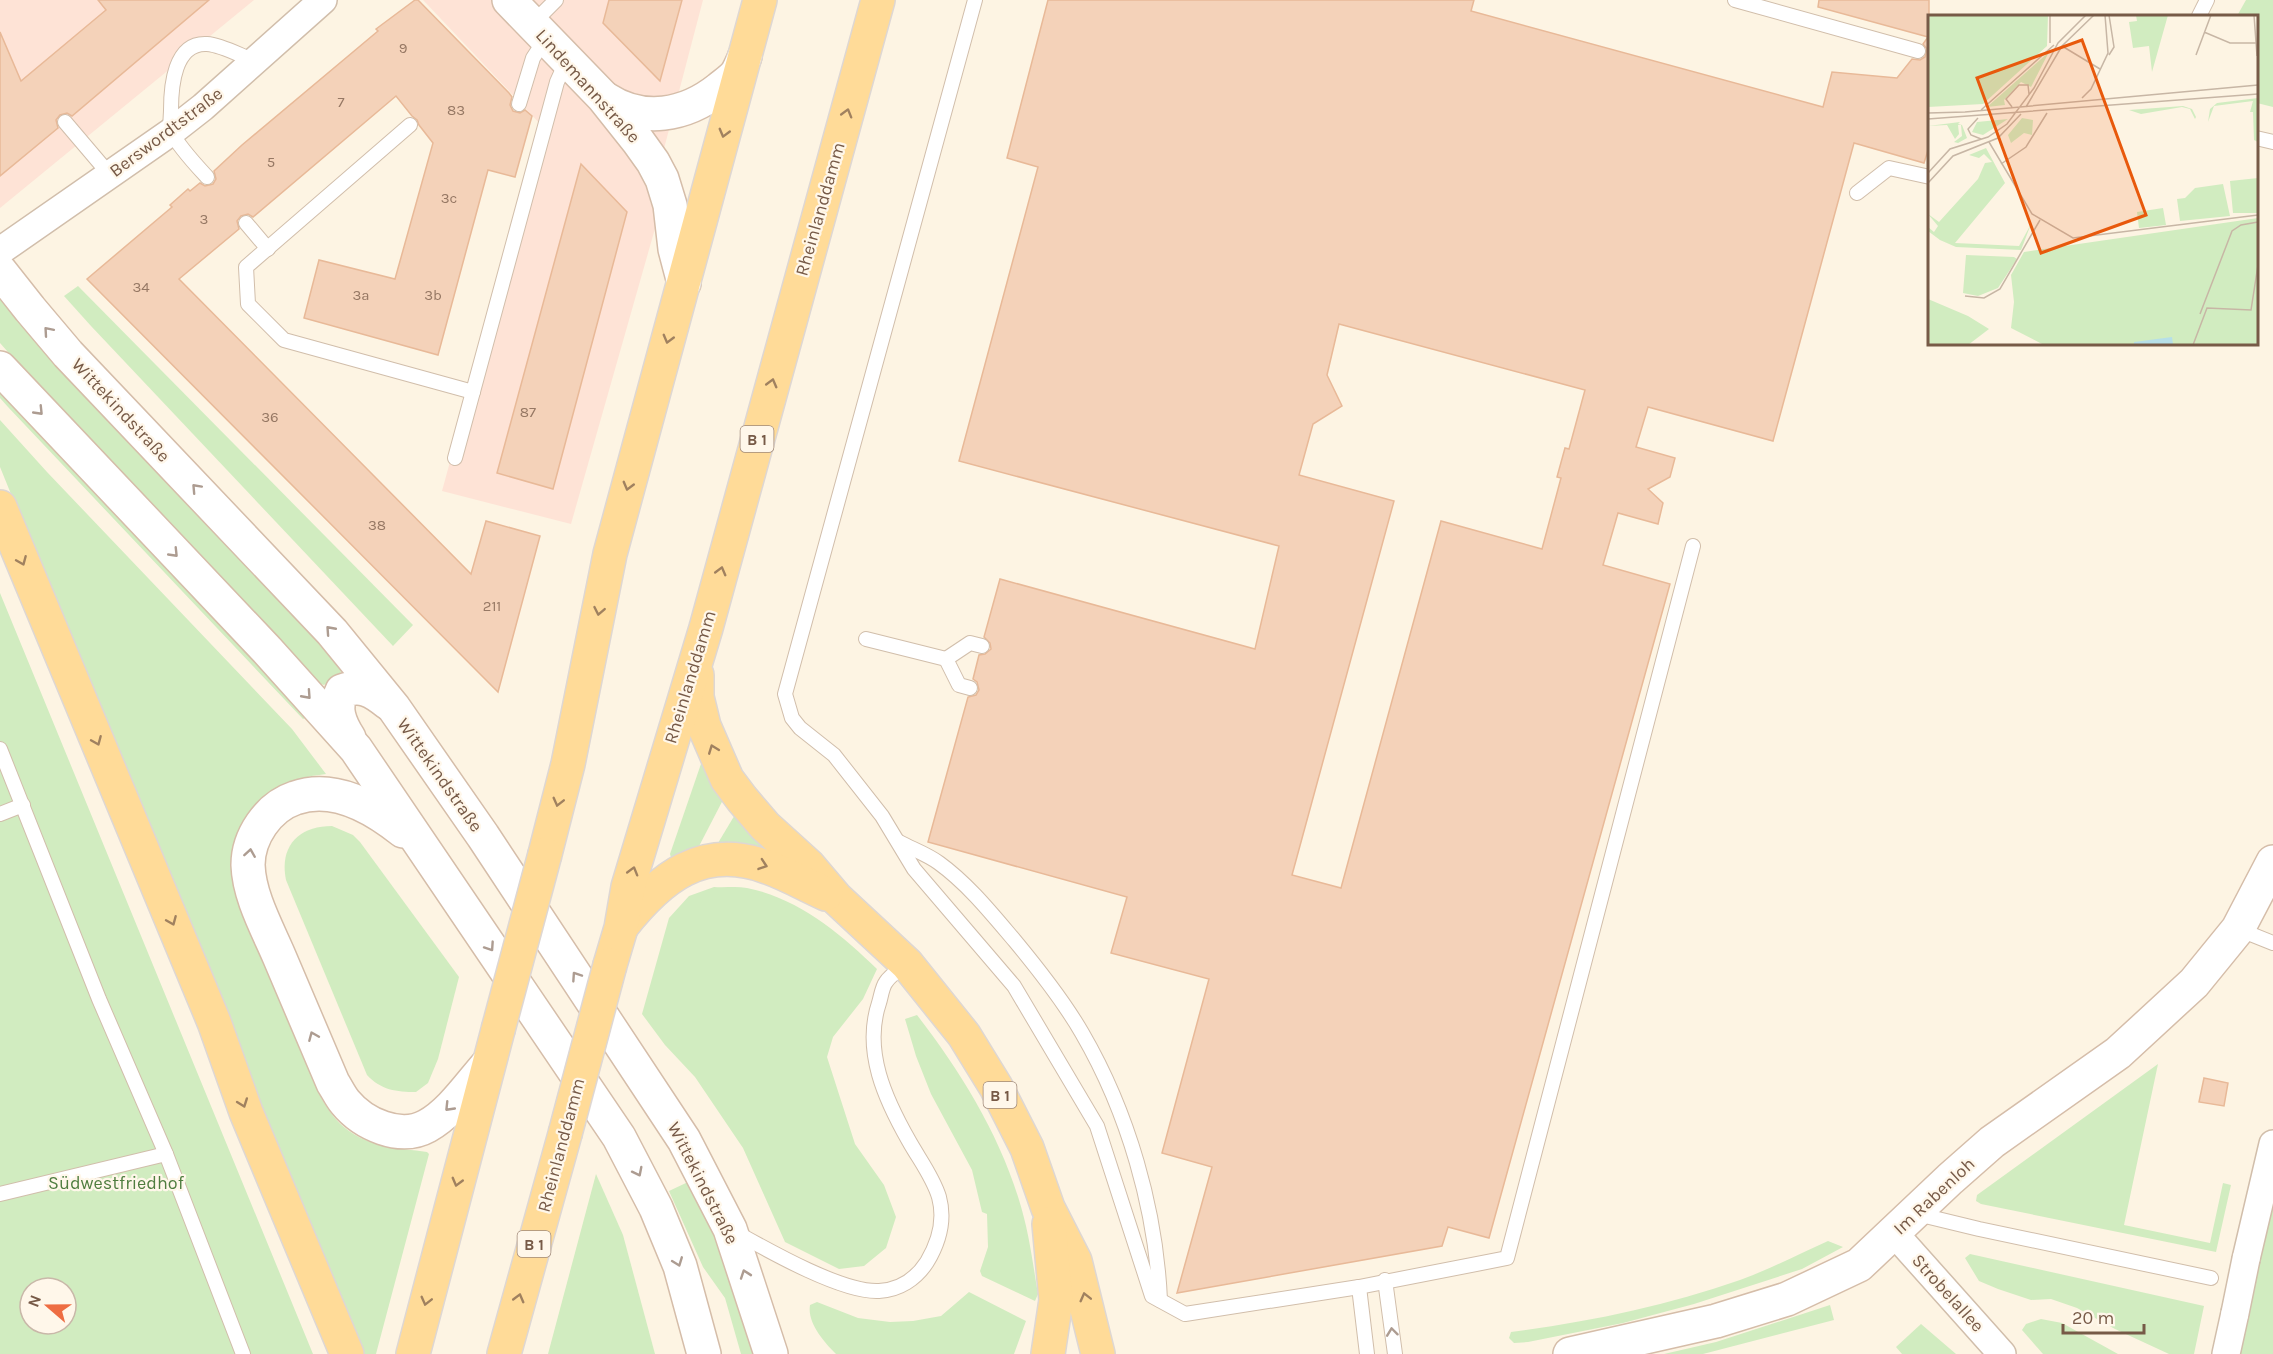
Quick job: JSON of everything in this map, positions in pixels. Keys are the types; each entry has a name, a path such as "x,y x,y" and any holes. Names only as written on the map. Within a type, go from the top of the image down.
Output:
{"main road":[{"name":"Lindemannstraße","path":"509,0 603,97 638,141 662,179 670,205 675,249 684,283"},
{"path":"413,1354 568,764 610,554 760,0"},
{"name":"Rheinlanddamm","path":"504,1354 621,928 628,887 701,643 878,0"},
{"path":"603,97 619,108 634,113 657,115 670,112 710,96 736,75 745,56"},
{"name":"Wittekindstraße","path":"0,271 68,354 332,632 394,708 483,836 684,1140 730,1229 767,1342 784,1354"},
{"path":"0,368 267,650 356,749"},
{"path":"0,507 214,1022 246,1112 346,1354"},
{"name":"B 1","path":"701,643 697,663 698,697 704,726 727,779 765,826 808,865 836,898 907,964 964,1035 996,1087 1027,1148 1048,1208 1076,1261 1098,1354"},
{"path":"394,708 363,687 342,691 337,709 341,726 356,749 619,1137 656,1208 680,1266 705,1354"},
{"path":"423,846 380,812 347,798 328,793 308,793 291,799 274,809 255,836 249,850 248,867 257,906 333,1083 345,1102 359,1115 375,1126 398,1132 410,1132 426,1127 450,1107 488,1064"},
{"name":"B 1","path":"621,928 641,902 669,877 685,867 724,859 745,860 769,867 836,898"},
{"path":"2238,929 2273,862"},
{"name":"Im Rabenloh","path":"1570,1354 1716,1321 1787,1299 1859,1265 1992,1142 2118,1053 2194,983 2238,929"},
{"name":"B 1","path":"1048,1208 1056,1300 1062,1321 1066,1354"},
{"name":"B 1","path":"1048,1354 1056,1300"}],"street":[{"name":"Berswordtstraße","path":"0,251 171,132 255,62 321,1"},
{"path":"2226,1354 2273,1144"},
{"name":"Strobelallee","path":"1905,1223 2002,1354"}],"lane":[{"path":"455,458 554,91 548,41 556,0"},
{"path":"975,0 785,694 792,718 800,728 834,755 882,816 914,869 1014,986 1097,1126 1152,1296 1185,1314 1359,1287 1385,1280 1507,1258 1694,546"},
{"path":"1735,0 1918,51"},
{"path":"2200,15 2207,0"},
{"path":"519,104 533,58 548,41"},
{"path":"207,177 171,132 173,81 181,57 198,45 208,44 255,62"},
{"path":"65,122 110,175"},
{"path":"410,125 246,267 248,304 284,340 473,392"},
{"path":"2258,138 2273,142"},
{"path":"1857,194 1889,168 1928,177"},
{"path":"246,223 268,249"},
{"path":"866,639 946,659 970,643 982,646"},
{"path":"946,659 959,684 970,688"},
{"path":"0,748 99,999 166,1154 243,1354"},
{"path":"0,814 23,805"},
{"path":"897,841 937,861 978,900 1039,971 1083,1034 1113,1098 1141,1176 1156,1243 1160,1300"},
{"path":"2238,929 2273,943"},
{"path":"730,1229 780,1258 850,1287 876,1291 896,1288 911,1279 924,1267 939,1236 942,1218 939,1197 930,1176 888,1101 876,1063 873,1042 875,1014 886,981 907,964"},
{"path":"0,1194 166,1154"},
{"path":"1905,1223 1978,1229 2211,1278"},
{"path":"1385,1280 1395,1354"},
{"path":"1359,1287 1367,1354"}],"shaded area":[{"path":"0,0 254,0 0,208"},
{"path":"423,0 703,0 650,202 658,218 571,524 442,491 542,126"}],"green space":[{"path":"2246,0 2273,0 2273,107 2258,103 2258,15 2238,15"},
{"path":"78,286 413,625 393,646 64,296"},
{"path":"0,298 40,348 339,663 342,668 340,674 324,685 318,683 60,411 0,343"},
{"path":"0,392 307,717 303,719 8,407 0,398"},
{"path":"0,420 292,729 326,774 301,778 283,785 249,814 301,1046 319,1093 331,1113 354,1134 374,1143 429,1154 376,1354 362,1354 293,1180 199,956 0,467"},
{"name":"Südwestfriedhof","path":"0,593 313,1354 0,1354"},
{"path":"703,758 725,796 696,852 672,861 670,854"},
{"path":"736,813 764,843 761,850 715,848"},
{"path":"332,826 353,835 360,842 459,977 438,1059 428,1083 416,1092 389,1089 367,1075 286,880 286,857 294,840 310,830"},
{"path":"714,887 747,888 784,900 818,919 877,969 863,999 833,1037 827,1057 855,1144 884,1185 896,1217 886,1248 864,1266 839,1269 785,1242 743,1148 695,1077 665,1045 642,1014 669,918 689,896"},
{"path":"917,1015 968,1088 983,1114 1008,1169 1028,1234 1038,1294 1035,1301 982,1276 980,1271 988,1247 987,1214 982,1212 972,1170 931,1094 916,1056 905,1019"},
{"path":"2158,1064 2124,1225 2210,1243 2223,1183 2231,1185 2216,1252 1981,1204 1976,1201 1977,1195"},
{"path":"2273,1142 2273,1354 2227,1354"},
{"path":"596,1174 623,1235 655,1354 548,1354"},
{"path":"688,1182 721,1249 757,1354 741,1354 725,1298 703,1267 669,1191"},
{"path":"1828,1241 1843,1247 1802,1269 1694,1304 1623,1323 1528,1342 1514,1343 1509,1338 1511,1332 1627,1312 1684,1298 1740,1280"},
{"path":"1970,1254 2204,1306 2194,1354 2169,1354 2077,1308 2051,1299 2031,1300 1979,1281 1965,1258"},
{"path":"969,1292 1026,1321 1014,1354 836,1354 817,1332 811,1319 810,1305 817,1302 858,1318 890,1322 913,1321 941,1316"},
{"path":"1830,1305 1834,1320 1703,1354 1664,1354 1716,1342"},
{"path":"2041,1319 2062,1323 2118,1354 2043,1354 2022,1330 2026,1324"},
{"path":"1921,1324 1956,1354 1902,1354 1896,1347"}],"building":[{"path":"98,0 209,0 72,116 67,113 60,115 56,120 58,128 0,176 0,32 21,81 106,10"},
{"path":"418,0 509,93 512,97 510,105 513,111 520,113 525,110 532,116 515,177 488,170 438,355 304,318 319,260 395,279 433,143 396,96 253,217 248,214 241,216 237,221 239,229 179,279 471,574 486,521 540,536 498,692 87,279 172,207 170,205 188,189 190,191 200,183 205,186 213,184 216,179 214,171 242,145 378,31 376,29"},
{"path":"609,0 682,0 660,81 603,23"},
{"path":"1048,0 1474,0 1471,11 1823,107 1832,72 1897,78 1912,59 1920,60 1925,57 1927,49 1923,44 1928,37 1928,150 1924,163 1854,143 1773,441 1648,407 1636,447 1675,458 1670,477 1648,489 1663,503 1658,524 1618,513 1603,565 1670,584 1489,1238 1448,1227 1442,1246 1177,1293 1212,1167 1162,1153 1209,979 1111,953 1127,897 928,842 968,697 976,695 979,690 977,682 973,679 979,655 991,649 990,643 984,637 1000,579 1255,649 1279,546 959,461 1038,167 1007,158","holes":["1339,324 1585,390 1569,449 1565,448 1557,477 1561,478 1542,549 1441,521 1341,888 1292,875 1394,501 1299,475 1313,424 1342,406 1327,375"]},
{"path":"1819,0 1929,0 1928,37 1818,7"},
{"path":"581,164 627,212 553,489 497,473"},
{"path":"2204,1078 2228,1083 2224,1106 2199,1102"}]}
